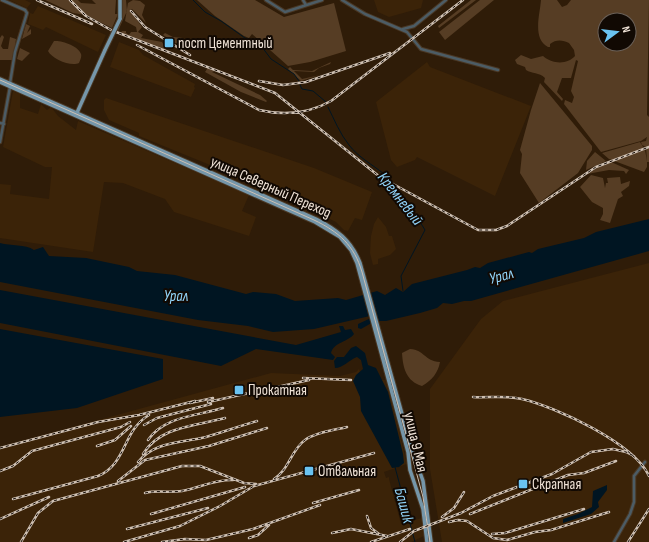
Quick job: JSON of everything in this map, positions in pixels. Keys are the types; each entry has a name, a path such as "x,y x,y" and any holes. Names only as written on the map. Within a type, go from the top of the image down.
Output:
{"main road":[{"path":"76,114 120,19 120,0"},
{"path":"0,78 10,85"},
{"path":"0,82 10,85"},
{"name":"улица Северный Переход","path":"10,85 332,228 348,241 355,252 382,347"},
{"name":"улица 9 Мая","path":"382,347 408,452 410,470 423,509 427,542"},
{"name":"улица 9 Мая","path":"382,347 412,450 423,481 431,542"}],"street":[{"path":"0,142 15,52 27,12 2,0"},
{"path":"266,0 285,12 322,0"},
{"path":"303,0 306,5"},
{"path":"342,0 365,14 407,32 421,49 498,70"},
{"path":"400,29 414,26 446,0"},
{"path":"0,123 4,124"},
{"path":"614,542 630,514 634,502 634,476 645,462"}],"shaded area":[{"path":"9,0 25,0 31,3 27,8"},
{"path":"45,0 78,0 81,3 96,4 92,0 116,0 115,14 118,14 112,28 86,15 73,13"},
{"path":"121,0 126,0 127,11 118,31 116,29 122,13"},
{"path":"133,0 140,1 145,5 142,15 146,23 132,9 130,10 142,27 138,32 143,35 141,38 162,42 167,51 121,33 122,31 126,31 129,35 131,32 137,32 136,27 125,21 128,3"},
{"path":"197,0 255,0 284,17 334,3 346,51 310,62 288,66 252,34 249,38 244,36 215,16"},
{"path":"374,0 423,0 421,8 389,17 378,12"},
{"path":"471,0 476,0 439,28 438,26"},
{"path":"480,0 494,0 445,40 439,32"},
{"path":"541,0 557,0 562,7 567,5 571,0 649,0 647,115 649,117 649,162 647,162 647,167 644,172 609,159 602,153 640,142 645,150 647,161 646,147 642,145 641,142 646,141 647,137 641,141 601,152 564,104 565,100 572,103 574,97 571,91 578,61 576,60 571,78 562,78 557,92 563,99 562,101 544,82 545,78 543,76 528,71 525,67 517,64 515,60 521,55 531,59 543,56 555,62 568,61 575,56 574,50 567,42 560,40 555,41 550,44 550,47 543,43 538,32"},
{"path":"38,6 106,35 98,52 46,27 43,30 28,24 30,13 33,14"},
{"path":"26,24 30,26 27,33 31,29 31,34 22,39"},
{"path":"165,33 173,37 183,38 185,43 175,43 163,35"},
{"path":"2,35 4,37 1,46 3,49 8,49 10,37 16,39 13,60 0,60 0,38"},
{"path":"54,41 65,43 77,48 81,55 79,63 71,64 53,57 48,51"},
{"path":"119,42 139,50 143,55 195,84 191,97 110,67"},
{"path":"20,48 30,53 22,61 17,59"},
{"path":"331,62 330,64 319,68 314,72 294,71 302,79 320,75 301,81 288,69 290,67 293,70 312,71"},
{"path":"427,62 430,67 531,106 495,196 417,157 415,160 397,167 391,160 376,102"},
{"path":"206,66 215,70 212,72 260,95 267,101 266,102 241,92 205,72 207,69"},
{"path":"540,83 592,146 592,150 578,173 539,203 520,173 522,154 520,150"},
{"path":"13,91 20,94 20,108 38,114 41,104 47,110 51,107 58,116 76,130 78,121 249,195 242,211 256,217 249,236 174,212 165,199 123,183 104,182 93,252 0,238 0,184 11,185 10,194 49,199 52,167 45,167 3,147"},
{"path":"106,98 314,168 372,192 362,220 355,218 348,231 344,230 336,222 313,211 308,212 298,207 298,201 139,136 139,133 109,120 104,110 104,100"},
{"path":"595,152 606,161 586,170 587,161"},
{"path":"611,162 629,170 626,174 624,171 609,170 587,174 604,164"},
{"path":"591,175 603,178 605,188 606,183 608,183 607,178 620,177 621,184 630,181 629,186 621,192 623,196 618,199 610,223 600,220 603,214 603,208 592,202 580,187"},
{"path":"378,217 386,227 389,236 392,236 396,249 390,255 378,259 378,264 373,265 370,253 371,236 374,224"},
{"path":"649,263 649,542 442,542 430,469 430,389 481,319 503,301"},
{"path":"410,349 419,351 431,360 440,362 438,370 434,376 422,386 412,381 406,373 403,364 402,353"},
{"path":"359,369 365,386 379,380 387,380 407,464 384,472 386,478 389,477 401,524 422,518 424,536 411,542 0,542 0,447 271,373 340,376 356,372"}],"water":[{"name":"Урал","path":"649,219 649,251 471,301 452,304 443,303 437,308 420,313 386,321 375,321 361,329 358,328 358,324 371,318 370,316 314,329 273,332 248,326 198,320 0,282 0,243 22,246 34,250 43,247 49,256 86,258 129,267 137,271 175,275 246,294 253,292 276,294 295,301 338,298 346,300 377,291 385,295 396,288 403,292 412,284 475,267 480,268 488,263 529,252 532,253 538,249 584,238 596,232"},
{"path":"0,290 296,345 341,332 339,326 343,326 345,330 351,329 354,334 333,349 331,353 335,357 333,360 256,349 221,366 0,323"},
{"path":"0,329 163,359 163,379 77,408 0,417"},
{"path":"356,346 365,353 368,365 376,368 388,392 403,454 404,463 399,467 392,468 361,411 360,397 353,381 356,375 363,369 361,360 357,357 341,367 335,368 334,361 337,357 344,357 351,348"},
{"path":"607,485 607,490 598,502 599,507 591,514 563,523 563,519 592,507 593,491"}],"waterway":[{"name":"Кремневый","path":"193,0 205,12 245,38 259,43 271,59 294,74 299,81"},
{"name":"Кремневый","path":"300,85 302,89 313,91 326,102"},
{"name":"Кремневый","path":"328,107 349,145 361,157 384,174 384,183 409,204 425,230 401,276 403,291"},
{"name":"Башик","path":"395,467 415,542"}],"tram line":[{"path":"0,80 314,220 331,229 344,240 355,254 362,272 423,497 430,542"}],"railway":[{"path":"37,0 92,24"},
{"path":"70,0 86,16 111,30 275,93 380,177 478,230 496,230 507,226 596,167 649,147"},
{"path":"137,45 259,110 278,113 296,113 314,109 331,101 463,0"},
{"path":"131,11 145,27 190,55"},
{"path":"259,81 283,85 306,82 390,53"},
{"path":"303,378 351,380"},
{"path":"208,402 309,380"},
{"path":"473,397 504,397 522,399 537,403 573,418 593,428 628,451 641,464 649,476"},
{"path":"190,403 213,398"},
{"path":"0,448 98,422 139,415 195,401"},
{"path":"144,425 157,418 211,404"},
{"path":"148,440 155,432 172,421 223,408"},
{"path":"13,499 98,476 107,471 120,456 134,430 140,422 149,415"},
{"path":"143,454 150,445 169,432 180,428 225,418"},
{"path":"138,462 152,450 161,446 206,437 257,421"},
{"path":"0,471 13,466 32,451 121,427 130,422"},
{"path":"97,446 115,440 131,426"},
{"path":"274,479 283,471 300,444 309,437 347,427"},
{"path":"118,481 145,460 209,446 267,428"},
{"path":"400,542 414,531 461,513 493,496 552,474 591,452 613,449 626,452 634,456"},
{"path":"124,542 180,526 220,506 254,486 374,453"},
{"path":"470,514 568,475 584,473 616,461"},
{"path":"21,542 38,513 53,501 182,466 200,466 244,483 256,484"},
{"path":"145,493 182,491 213,482 233,480"},
{"path":"151,514 245,487"},
{"path":"313,503 359,490"},
{"path":"442,517 454,508 464,492"},
{"path":"0,519 49,497"},
{"path":"162,542 185,539 206,540 253,529 320,505"},
{"path":"127,529 208,508"},
{"path":"492,534 505,533 584,509"},
{"path":"628,542 649,509"},
{"path":"449,522 458,520 467,521 493,538 507,540 535,532 551,530 609,512"},
{"path":"367,516 371,528 379,534"},
{"path":"249,538 258,535 269,525"},
{"path":"332,533 351,529 387,536"},
{"path":"371,542 410,529"}],"place":[{"name":"пост Цементный","path":"169,43"},
{"name":"Прокатная","path":"239,390"},
{"name":"Отвальная","path":"309,471"},
{"name":"Скрапная","path":"523,484"}]}
